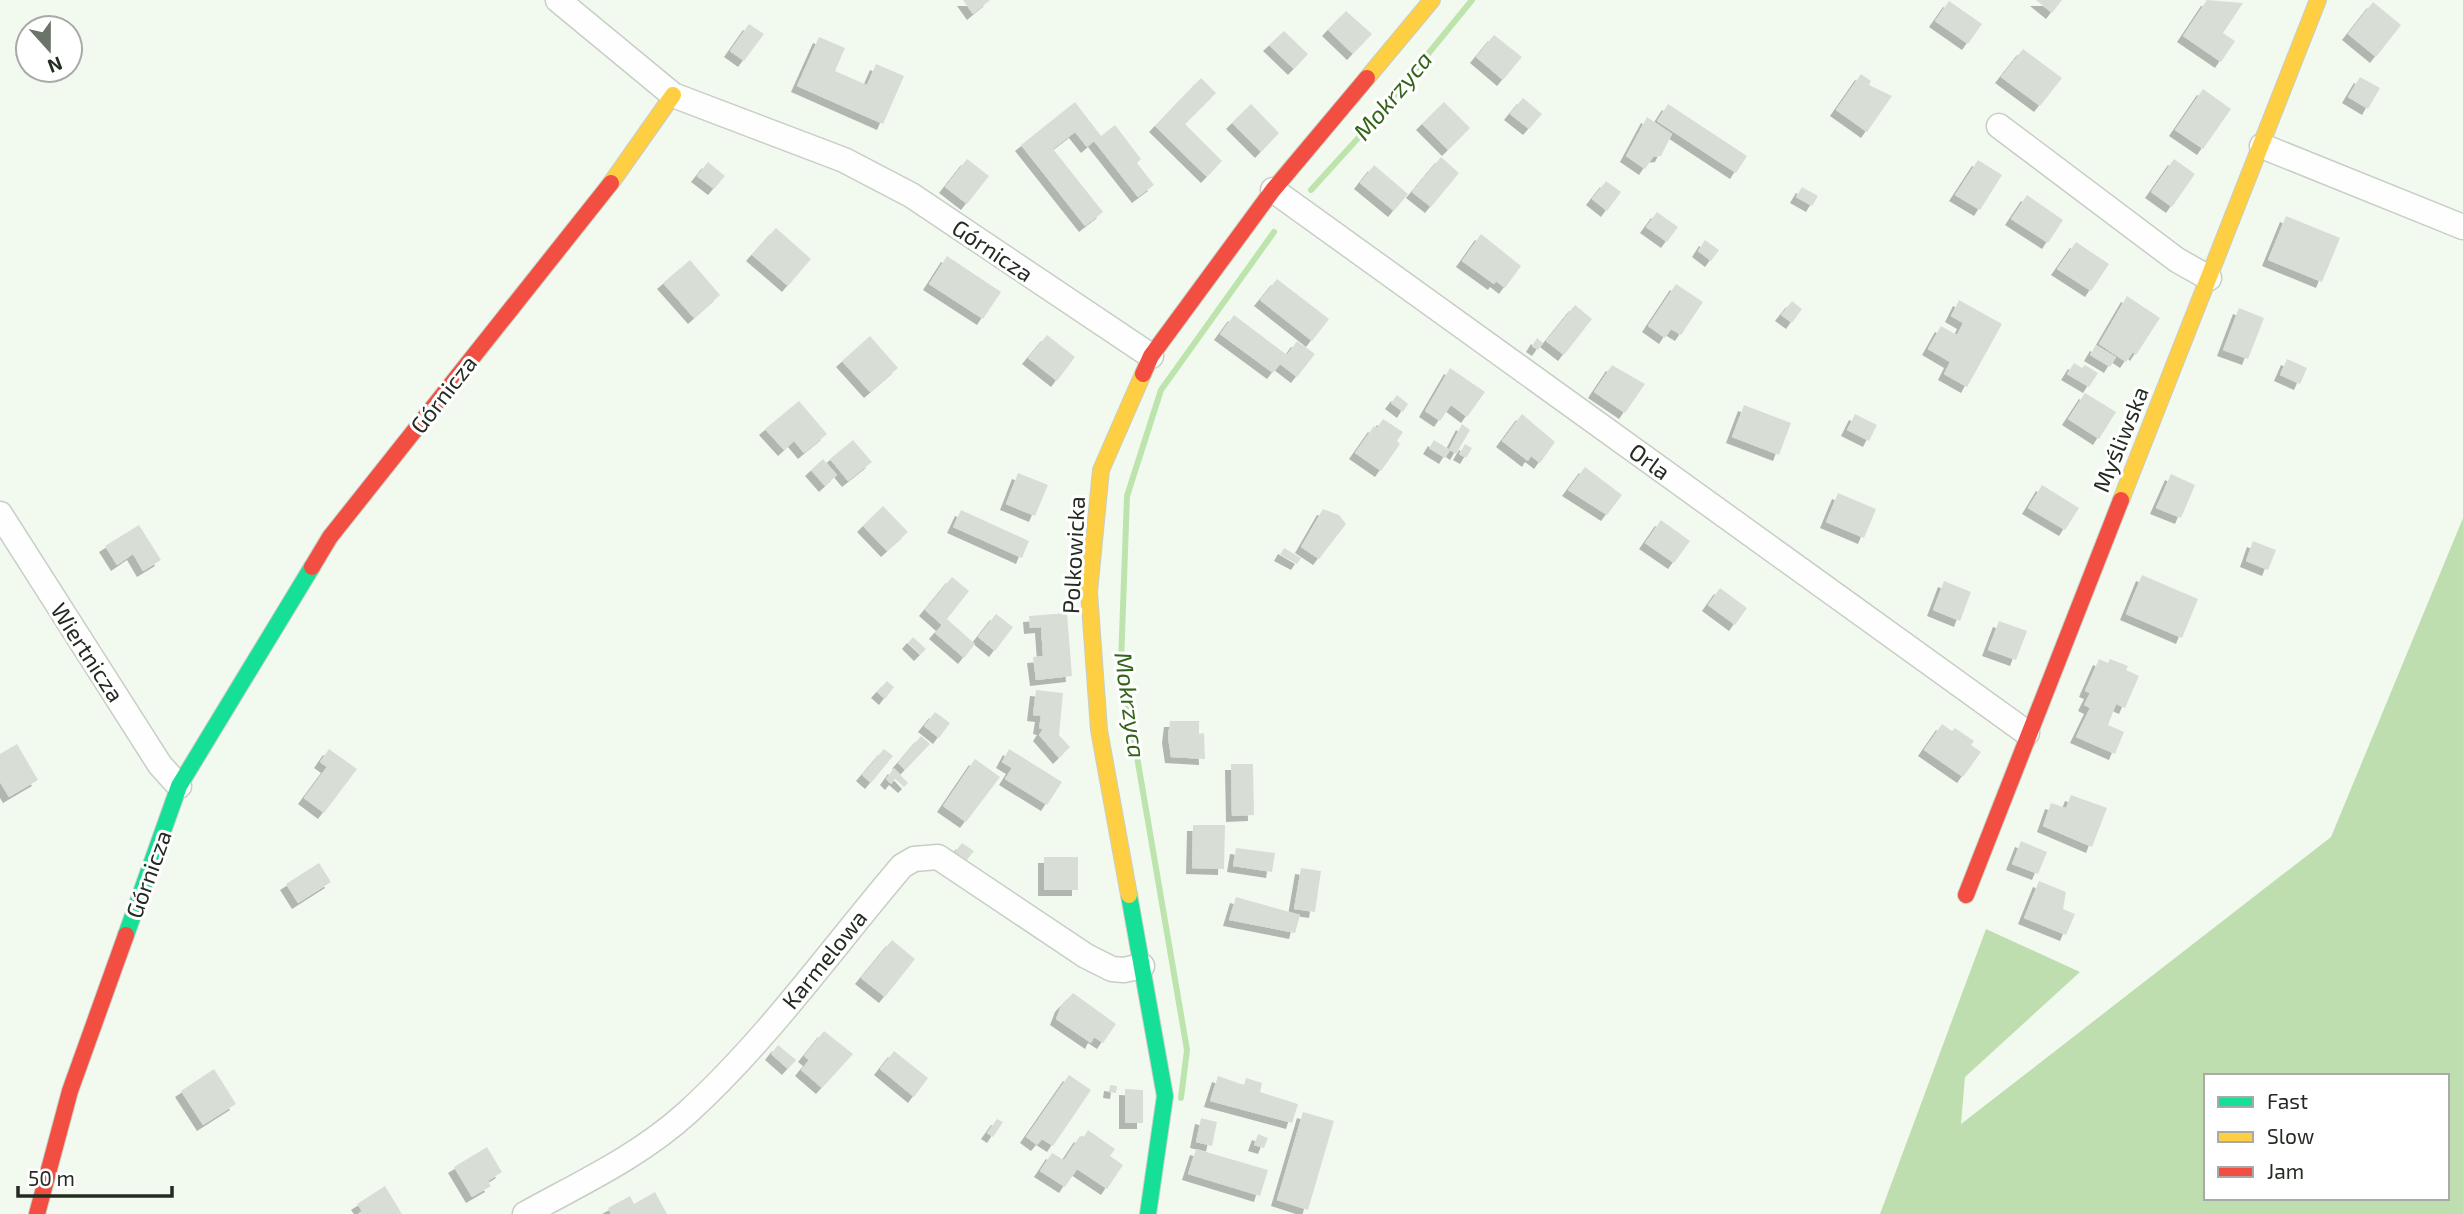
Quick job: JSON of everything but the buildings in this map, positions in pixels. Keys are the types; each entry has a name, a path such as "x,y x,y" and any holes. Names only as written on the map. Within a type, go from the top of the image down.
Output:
{"street":[{"path":"558,0 673,94"},
{"name":"Polkowicka","path":"1147,1214 1165,1096 1099,730 1089,592 1101,470 1151,356 1273,190 1432,0"},
{"name":"Myśliwska","path":"1966,895 2027,733 2318,0"},
{"name":"Górnicza","path":"37,1214 70,1091 179,786 330,537 632,156 673,94 844,160 911,195 1151,356"},
{"path":"1999,126 2176,260 2209,278"},
{"path":"2262,146 2463,227"},
{"name":"Orla","path":"1273,190 2027,733"},
{"name":"Wiertnicza","path":"0,514 160,765 179,786"},
{"name":"Karmelowa","path":"525,1214 625,1159 688,1112 773,1022 902,866 914,859 938,857 996,899 1086,956 1112,969 1124,970 1142,966"}],"green space":[{"path":"2463,518 2463,1214 1880,1214 1986,929 2080,972 1965,1077 1961,1124 2331,837"}],"waterway":[{"name":"Mokrzyca","path":"1311,190 1370,125 1472,0"},
{"name":"Mokrzyca","path":"1181,1098 1187,1050 1121,663 1127,496 1161,390 1274,232"}],"traffic: fast":[{"path":"126,935 179,786 312,567"},
{"path":"1129,895 1165,1096 1148,1214"}],"traffic: slow":[{"path":"1367,78 1432,0"},
{"path":"2121,500 2318,0"},
{"path":"611,183 673,95"},
{"path":"1129,895 1099,730 1089,592 1101,470 1143,374"}],"traffic: jam":[{"path":"1143,374 1151,356 1273,190 1367,78"},
{"path":"312,567 330,537 611,183"},
{"path":"1966,895 2121,500"},
{"path":"37,1214 70,1091 126,935"}]}
